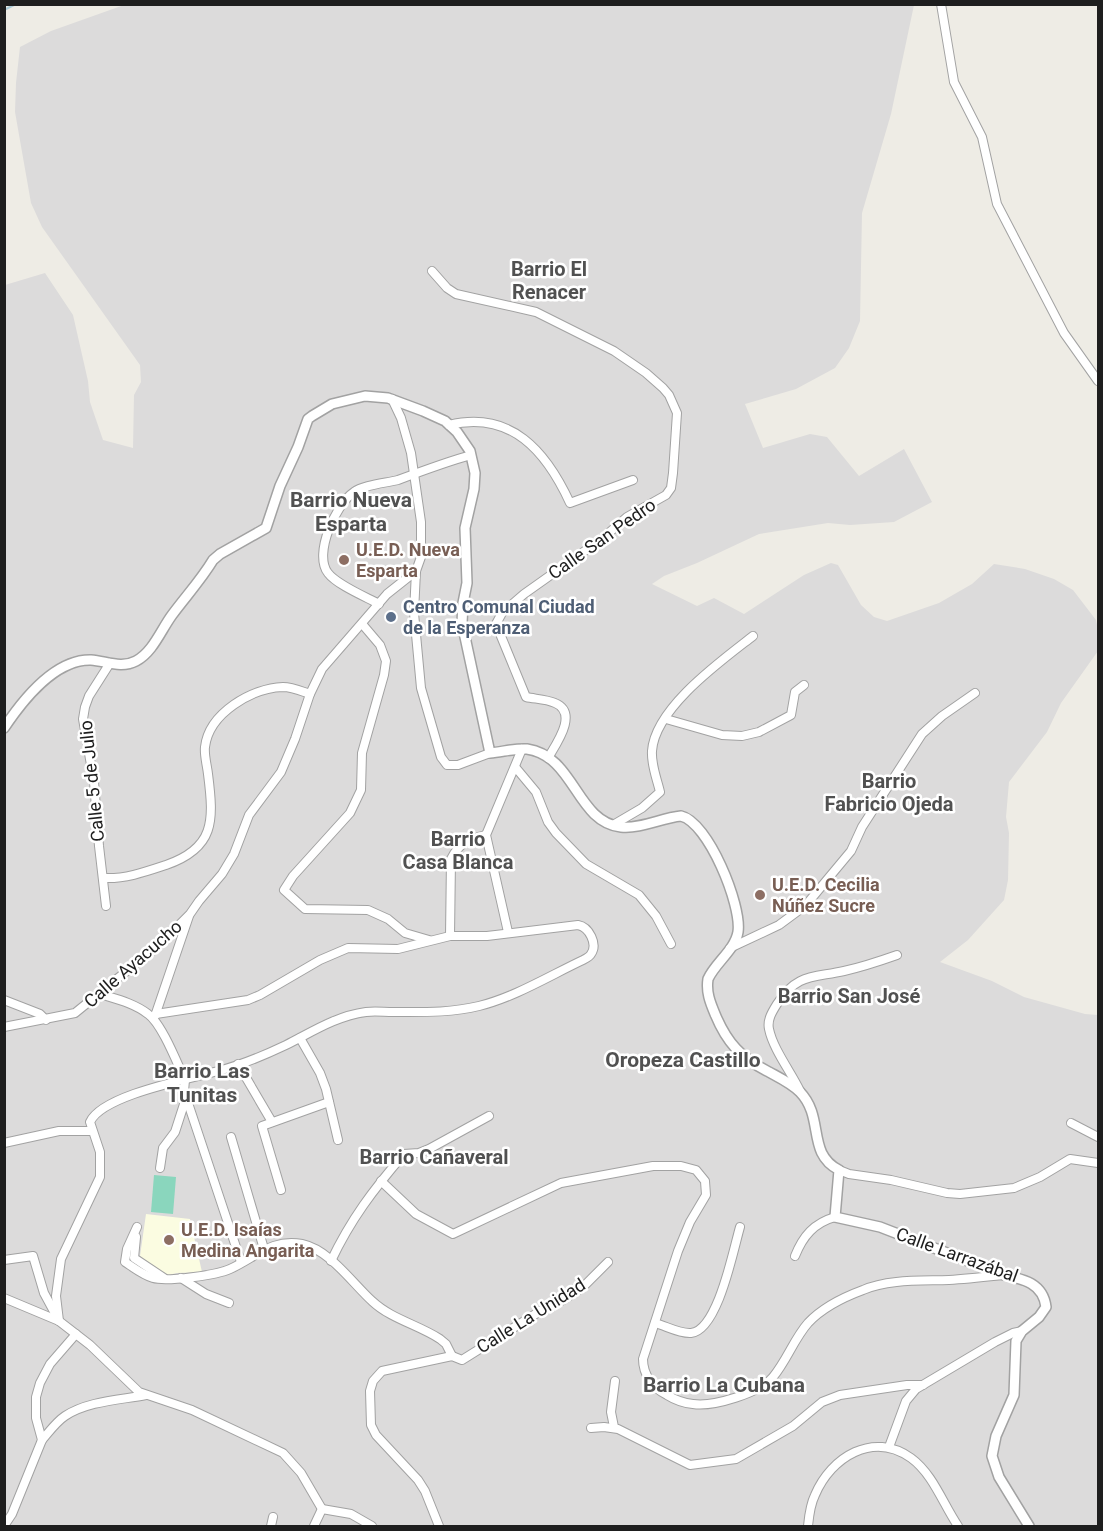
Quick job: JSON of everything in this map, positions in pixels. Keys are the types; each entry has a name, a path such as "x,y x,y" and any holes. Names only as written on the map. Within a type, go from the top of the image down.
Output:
{"street":[{"path":"941,4 954,82 982,137 997,204 1064,333 1098,381"},
{"name":"Calle San Pedro","path":"432,271 447,288 456,294 536,312 614,351 663,388 674,403 677,413 673,473 669,491 627,517 603,538 524,594 502,613 496,624 526,697 553,702 564,712 566,720 564,728 548,758"},
{"path":"4,728 33,690 71,664 93,660 121,665 130,664 142,657 213,560 266,528 280,486 308,419 332,404 357,397 375,396 392,399 423,411 449,425 466,443 471,455 475,472 474,489 465,528 467,583 462,613 490,753"},
{"path":"392,399 411,453 422,522 421,557 417,571 414,613 421,688 441,757 447,765 459,765 490,753 530,749 563,769 593,812 613,825 631,826 681,816 687,817 694,823 716,857 735,902 738,916 738,935 708,979 708,995 717,1019 736,1051 755,1065 782,1078 802,1095"},
{"path":"449,425 476,421 494,425 526,438 554,472 570,503 633,480"},
{"path":"379,604 328,574 325,567 325,543 328,531 342,503 353,492 471,455"},
{"path":"241,1262 186,1098 185,1080 155,1017 190,914 226,868 249,815 281,772 310,694 322,669 363,625 387,594 417,571"},
{"path":"363,625 380,645 386,661 362,753 361,790 350,813 293,876 284,890 305,909 368,910 388,919 405,933 430,940"},
{"path":"613,825 642,808 660,792 651,753 666,719 692,685 753,636"},
{"name":"Calle 5 de Julio","path":"106,906 94,782 83,719 84,707 89,696 110,663"},
{"path":"666,719 722,735 749,735 791,715 795,692 804,686"},
{"path":"104,878 125,878 175,862 194,852 205,840 210,821 210,795 205,749 214,725 232,706 269,689 290,688 310,694"},
{"path":"729,949 779,925 806,905 851,851 862,827 922,734 942,716 975,693"},
{"path":"508,932 486,835 516,768 522,749"},
{"path":"516,768 536,792 548,822 563,841 586,864 639,895 656,916 671,945"},
{"path":"450,936 451,860 461,844 469,839 486,835"},
{"name":"Calle Ayacucho","path":"4,1028 75,1014 160,944 190,914"},
{"path":"59,1322 56,1296 61,1259 100,1177 100,1152 90,1122 94,1115 110,1104 152,1088 238,1064 300,1038 328,1023 366,1012 441,1012 472,1008 494,1001 590,955 593,950 589,930 578,925 487,936 450,936 398,949 348,948 328,956 248,1000 155,1017 134,1006 100,994"},
{"path":"897,955 797,982 780,999 772,1012 768,1026 774,1043 815,1122 819,1151 829,1164 849,1174 960,1194 1014,1188 1040,1177 1070,1159 1098,1163"},
{"path":"4,1000 40,1014 46,1020"},
{"path":"300,1038 320,1073 338,1140"},
{"path":"238,1064 272,1122"},
{"path":"160,1168 163,1148 175,1132 186,1098"},
{"path":"280,1190 262,1126 329,1102"},
{"path":"330,1261 346,1229 404,1154 418,1154 489,1116"},
{"path":"1071,1123 1098,1137"},
{"path":"4,1143 59,1131 92,1131"},
{"path":"231,1137 264,1249"},
{"path":"381,1181 416,1214 453,1234 561,1182 653,1167 681,1166 696,1170 705,1181 706,1195 690,1222 678,1251 643,1359 646,1375 660,1392 677,1401 694,1404 706,1404 734,1397 763,1386 779,1368 810,1321 840,1300 866,1288 915,1281 1004,1275"},
{"path":"795,1256 804,1236 819,1223 835,1217 839,1170"},
{"name":"Calle Larrazábal","path":"835,1217 880,1227 1004,1275 1030,1282 1036,1287 1046,1306 1039,1317 1022,1331"},
{"path":"230,1303 173,1279 134,1258 137,1227 127,1249 126,1262 136,1270 154,1278 173,1279 230,1270 277,1243 303,1244 314,1248 352,1278 373,1302 440,1339 446,1344 452,1356"},
{"path":"655,1323 685,1333 692,1333 704,1327 716,1309 740,1227"},
{"path":"4,1260 33,1256 44,1293 59,1322"},
{"name":"Calle La Unidad","path":"439,1527 425,1491 418,1480 376,1435 371,1425 370,1391 373,1381 382,1371 452,1356 462,1360 583,1287 608,1262"},
{"path":"4,1298 59,1322 114,1366 132,1386 146,1395 192,1410 283,1453 301,1473 322,1509 351,1514 372,1527"},
{"path":"889,1448 906,1401 916,1389 995,1342 1022,1331"},
{"path":"1022,1331 1016,1341 1014,1395 996,1436 992,1456 999,1476 1029,1527"},
{"path":"42,1440 36,1418 36,1397 40,1383 50,1364 76,1334"},
{"path":"614,1427 611,1412 615,1381"},
{"path":"591,1428 614,1427 690,1465 701,1464 736,1459 793,1426 822,1402 840,1395 907,1385 923,1385"},
{"path":"4,1526 12,1514 42,1440 58,1422 77,1410 146,1395"},
{"path":"808,1527 814,1496 830,1472 855,1452 865,1448 889,1448 912,1459 933,1484 957,1527"},
{"path":"314,1527 322,1509"},
{"path":"271,1527 273,1517"}],"shaded area":[{"path":"124,5 914,5 891,114 862,213 860,321 849,348 835,368 796,389 745,404 763,448 810,434 827,437 859,476 904,449 932,502 894,522 850,525 828,523 759,534 664,576 652,584 697,606 714,598 744,614 804,575 831,563 838,565 861,605 874,617 887,621 939,603 972,584 994,564 1025,569 1054,579 1073,590 1096,620 1098,651 1061,703 1047,732 1009,782 1006,817 1009,833 1008,880 1004,900 968,940 940,962 992,981 1024,997 1085,1014 1098,1015 1098,1526 5,1526 5,285 45,273 73,315 88,381 90,402 103,440 133,448 134,395 141,382 140,365 42,227 31,203 15,112 16,83 20,47 51,31"},
{"name":"U.E.D. Isaías Medina Angarita","path":"146,1214 190,1219 202,1272 164,1276 140,1256"}],"green space":[{"path":"154,1175 176,1177 173,1214 151,1212"}],"waterway":[{"path":"4,10 16,4"}],"place":[{"name":"U.E.D. Nueva Esparta","path":"344,560"},
{"name":"Centro Comunal Ciudad de la Esperanza","path":"391,617"},
{"name":"U.E.D. Cecilia Núñez Sucre","path":"760,895"},
{"name":"U.E.D. Isaías Medina Angarita","path":"169,1240"}],"district":[{"name":"Barrio El Renacer","path":"549,280"},
{"name":"Barrio Nueva Esparta","path":"351,512"},
{"name":"Barrio Fabricio Ojeda","path":"889,792"},
{"name":"Barrio Casa Blanca","path":"458,850"},
{"name":"Barrio San José","path":"849,996"},
{"name":"Oropeza Castillo","path":"683,1060"},
{"name":"Barrio Las Tunitas","path":"202,1083"},
{"name":"Barrio Cañaveral","path":"434,1157"},
{"name":"Barrio La Cubana","path":"724,1385"}]}
